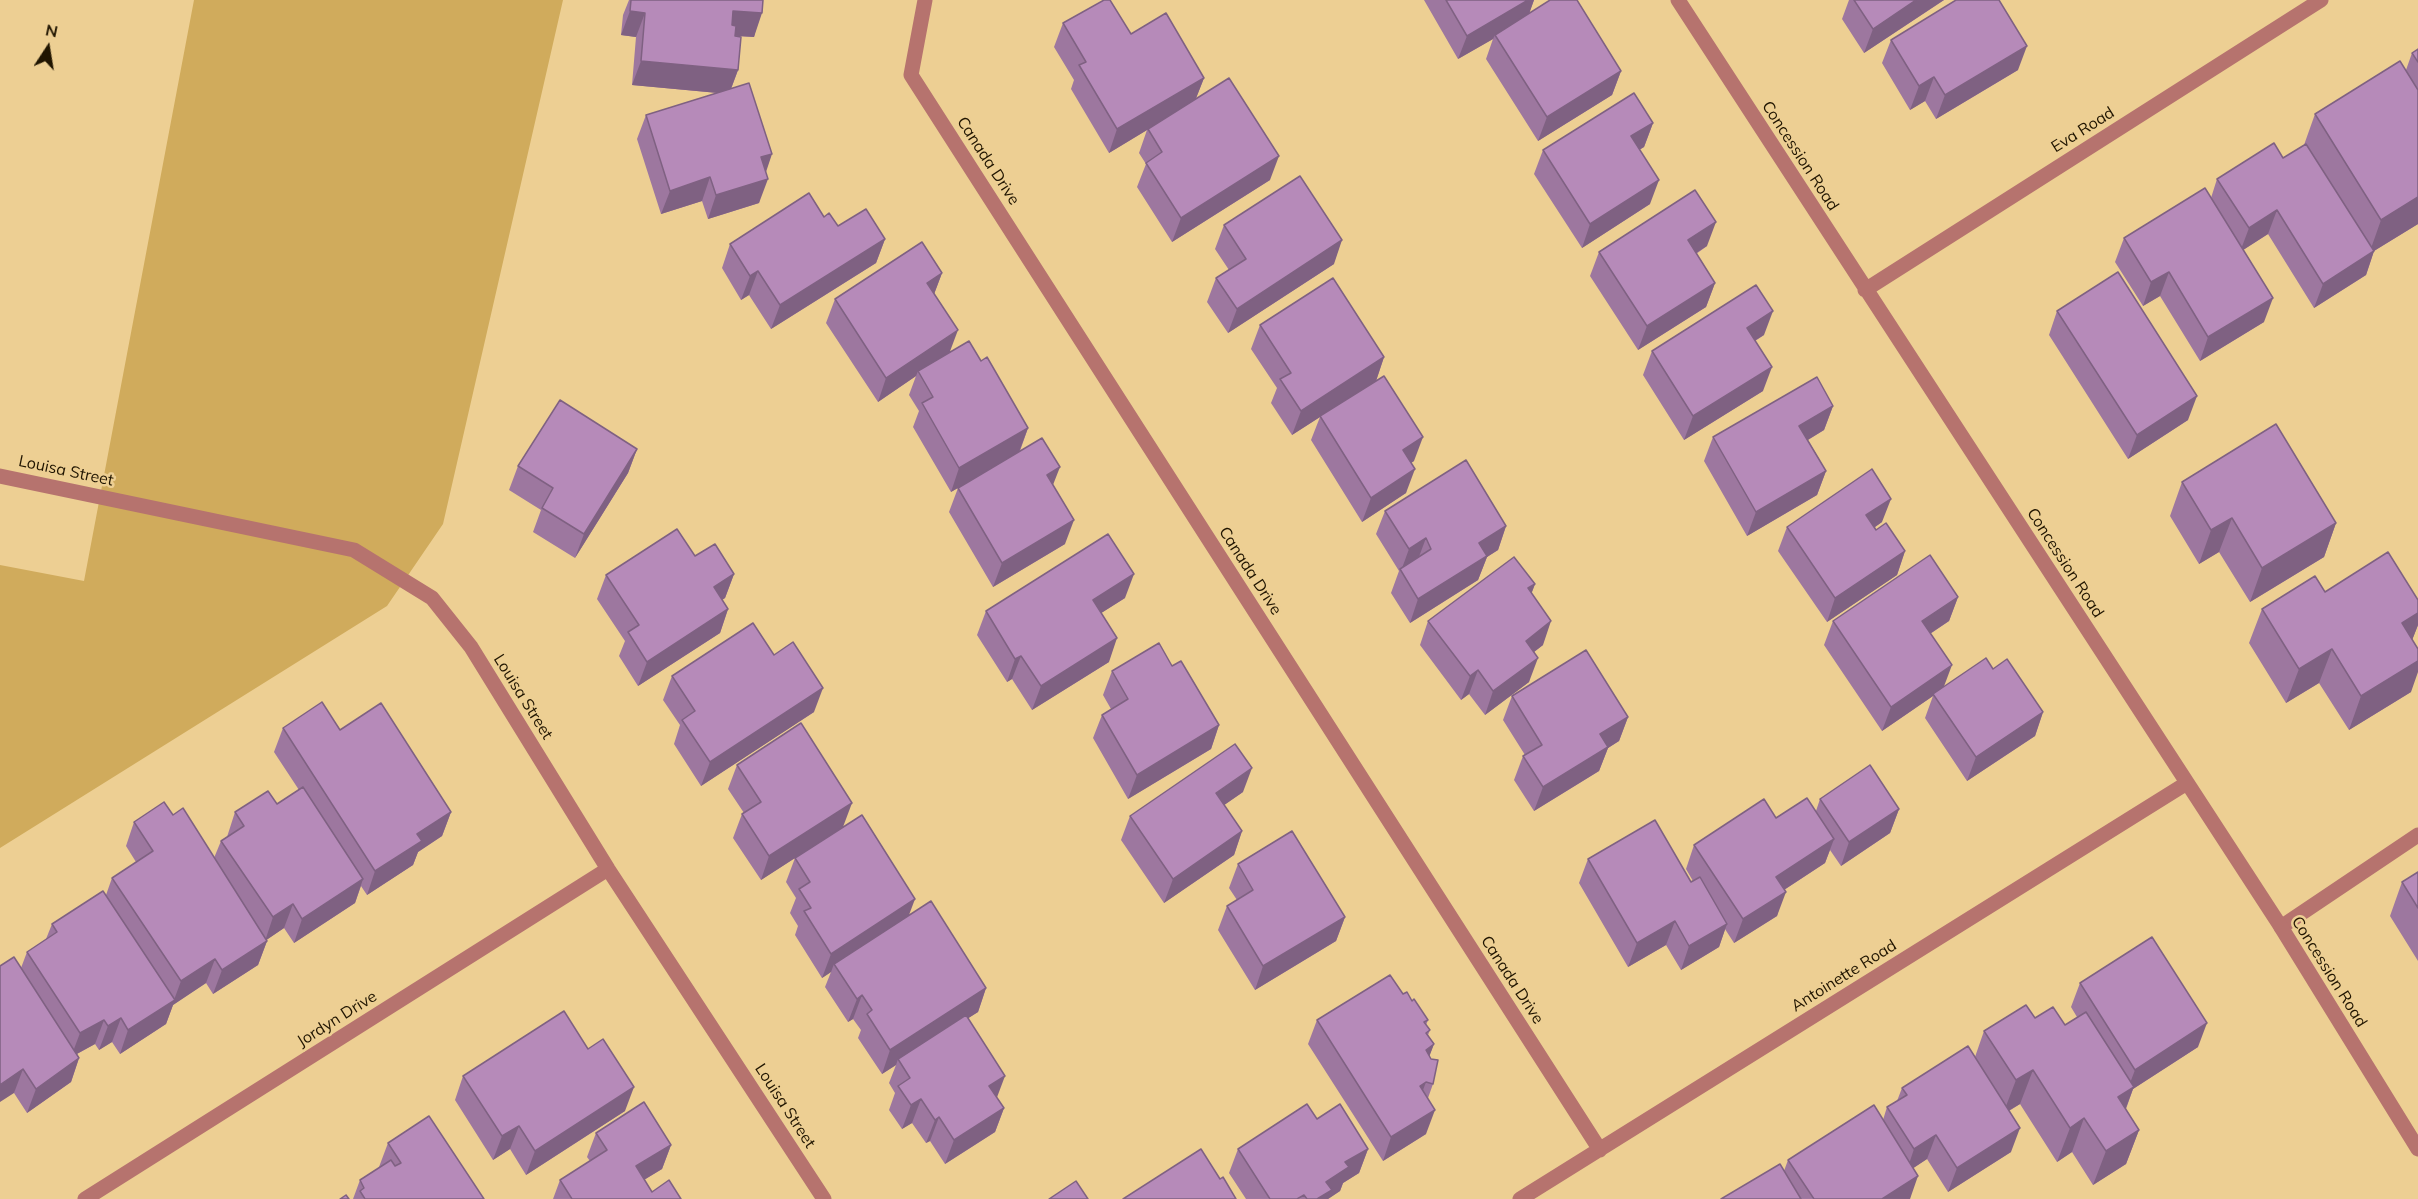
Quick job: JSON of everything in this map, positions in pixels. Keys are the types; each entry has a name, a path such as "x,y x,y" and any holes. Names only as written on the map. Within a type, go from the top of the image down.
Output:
{"street":[{"name":"Canada Drive","path":"925,0 911,75 1600,1150"},
{"name":"Concession Road","path":"1678,0 2281,927 2418,1149"},
{"name":"Eva Road","path":"1865,290 2320,0"},
{"name":"Louisa Street","path":"0,476 354,550 432,598 471,647 608,869 824,1199"},
{"name":"Antoinette Road","path":"1520,1199 2187,783"},
{"path":"2281,927 2418,835"},
{"name":"Jordyn Drive","path":"86,1199 608,869"}],"shaded area":[{"path":"194,0 563,0 443,524 387,606 0,848 0,565 84,581"}],"building":[{"path":"631,0 763,0 762,13 733,11 732,25 736,26 735,36 741,37 738,70 641,61 645,13 630,11"},
{"path":"1104,0 1110,0 1131,34 1166,13 1204,78 1117,129 1079,65 1086,62 1063,23"},
{"path":"1446,0 1528,0 1467,36"},
{"path":"1550,0 1577,0 1621,71 1547,117 1495,35"},
{"path":"1854,0 1916,0 1873,29"},
{"path":"1956,0 1999,0 2027,46 1945,95 1934,77 1919,86 1891,40"},
{"path":"2418,49 2418,62 2412,53"},
{"path":"2400,61 2418,90 2418,197 2381,220 2315,114"},
{"path":"1229,78 1279,156 1181,218 1146,163 1162,152 1148,129"},
{"path":"749,83 772,154 761,157 768,179 716,195 710,177 670,191 646,115"},
{"path":"1634,93 1653,123 1631,136 1659,180 1590,224 1543,150"},
{"path":"2274,143 2283,158 2306,144 2374,251 2323,284 2277,210 2249,228 2217,179"},
{"path":"1300,176 1342,240 1237,309 1216,278 1246,259 1224,225"},
{"path":"2205,188 2273,298 2208,337 2169,272 2151,282 2124,238"},
{"path":"1695,190 1716,222 1688,240 1715,283 1647,326 1599,252"},
{"path":"809,193 824,217 829,213 838,226 866,209 885,239 780,305 758,271 750,276 730,244"},
{"path":"922,242 942,273 927,283 958,330 886,378 835,299"},
{"path":"2118,272 2197,396 2137,435 2057,311"},
{"path":"1333,278 1384,357 1301,411 1280,379 1291,373 1260,325"},
{"path":"1756,285 1773,311 1747,328 1772,367 1693,416 1652,351"},
{"path":"969,341 981,361 987,357 1028,428 959,468 922,403 933,397 918,371"},
{"path":"1384,376 1423,437 1403,450 1415,469 1371,498 1320,416"},
{"path":"1817,377 1833,406 1799,426 1826,471 1756,512 1713,437"},
{"path":"560,400 637,449 584,534 542,508 553,488 518,466"},
{"path":"2276,424 2336,523 2262,568 2232,518 2211,530 2182,482"},
{"path":"1042,438 1060,467 1047,475 1074,520 1002,563 958,488"},
{"path":"1466,460 1506,526 1479,543 1487,556 1418,599 1400,569 1431,549 1426,538 1409,549 1385,511"},
{"path":"1872,469 1891,499 1866,515 1876,530 1886,523 1905,551 1835,598 1787,527"},
{"path":"677,529 695,556 715,544 734,574 714,587 728,609 647,662 628,632 639,625 606,575"},
{"path":"1108,534 1134,574 1093,600 1117,638 1041,686 1021,656 1015,659 986,611"},
{"path":"2388,552 2418,600 2418,613 2402,623 2418,649 2418,661 2361,696 2332,649 2299,669 2262,609 2315,576 2325,592"},
{"path":"1930,555 1958,597 1922,621 1952,665 1891,707 1833,621"},
{"path":"1514,557 1535,584 1528,588 1551,621 1526,641 1538,658 1493,691 1478,670 1470,676 1428,621"},
{"path":"753,623 774,655 793,642 823,688 710,762 682,720 695,711 672,676"},
{"path":"1159,643 1172,666 1181,661 1219,725 1137,775 1102,715 1128,699 1112,671"},
{"path":"1586,650 1628,717 1600,734 1608,747 1543,787 1523,756 1542,745 1512,696"},
{"path":"1986,658 1993,669 2007,659 2043,712 1976,757 1933,694"},
{"path":"322,702 340,730 381,703 451,812 417,834 422,841 375,871 283,728"},
{"path":"801,723 852,803 769,856 742,814 761,802 737,765"},
{"path":"1235,744 1252,768 1216,793 1242,831 1173,879 1130,816"},
{"path":"1870,765 1899,809 1849,842 1820,799"},
{"path":"303,787 363,879 302,919 293,904 273,917 221,841 244,826 235,812 268,791 277,804"},
{"path":"1807,798 1834,839 1776,877 1786,892 1743,919 1694,845 1764,799 1776,818"},
{"path":"164,802 173,815 183,808 267,941 222,970 215,959 181,981 112,878 153,851 134,822"},
{"path":"862,815 915,899 831,954 804,911 811,908 799,889 810,882 795,858"},
{"path":"1655,820 1691,882 1700,877 1727,924 1689,946 1675,921 1637,943 1588,859"},
{"path":"1292,831 1345,917 1263,966 1227,906 1253,890 1238,864"},
{"path":"2418,872 2418,908 2402,882"},
{"path":"103,891 175,1000 128,1030 121,1018 108,1026 104,1020 80,1033 27,952 57,932 52,924"},
{"path":"931,901 986,988 890,1050 867,1014 872,1010 862,995 857,999 834,964"},
{"path":"2152,937 2207,1023 2135,1070 2080,983"},
{"path":"14,957 79,1058 36,1089 23,1069 0,1085 0,966"},
{"path":"1390,975 1403,994 1407,992 1412,1001 1414,999 1428,1020 1424,1022 1430,1030 1426,1033 1434,1044 1426,1050 1431,1059 1438,1060 1433,1084 1426,1082 1420,1086 1435,1110 1391,1137 1317,1020"},
{"path":"2026,1005 2035,1018 2053,1007 2065,1025 2086,1012 2134,1087 2118,1097 2139,1130 2106,1151 2084,1118 2070,1128 2033,1070 2016,1080 1984,1031"},
{"path":"564,1011 588,1049 603,1039 634,1087 535,1151 519,1126 502,1136 463,1076"},
{"path":"966,1015 1005,1076 989,1086 1004,1108 954,1140 939,1117 935,1120 921,1099 911,1105 898,1086 910,1078 898,1059"},
{"path":"1968,1046 2020,1128 1957,1168 1936,1135 1914,1149 1887,1107 1907,1095 1902,1088"},
{"path":"644,1102 671,1145 636,1166 652,1192 669,1180 681,1199 572,1199 560,1180 607,1150 596,1133"},
{"path":"1307,1104 1317,1119 1340,1104 1368,1149 1345,1162 1349,1167 1326,1182 1332,1190 1317,1199 1307,1199 1304,1195 1297,1199 1270,1199 1238,1149"},
{"path":"1874,1105 1918,1176 1882,1199 1814,1199 1788,1160"},
{"path":"429,1116 484,1199 365,1199 360,1191 364,1188 360,1180 391,1160 395,1166 401,1163 388,1143"},
{"path":"1201,1149 1220,1179 1223,1177 1236,1199 1123,1199"},
{"path":"1780,1164 1801,1199 1721,1199"},
{"path":"1076,1181 1088,1199 1049,1199"}]}
